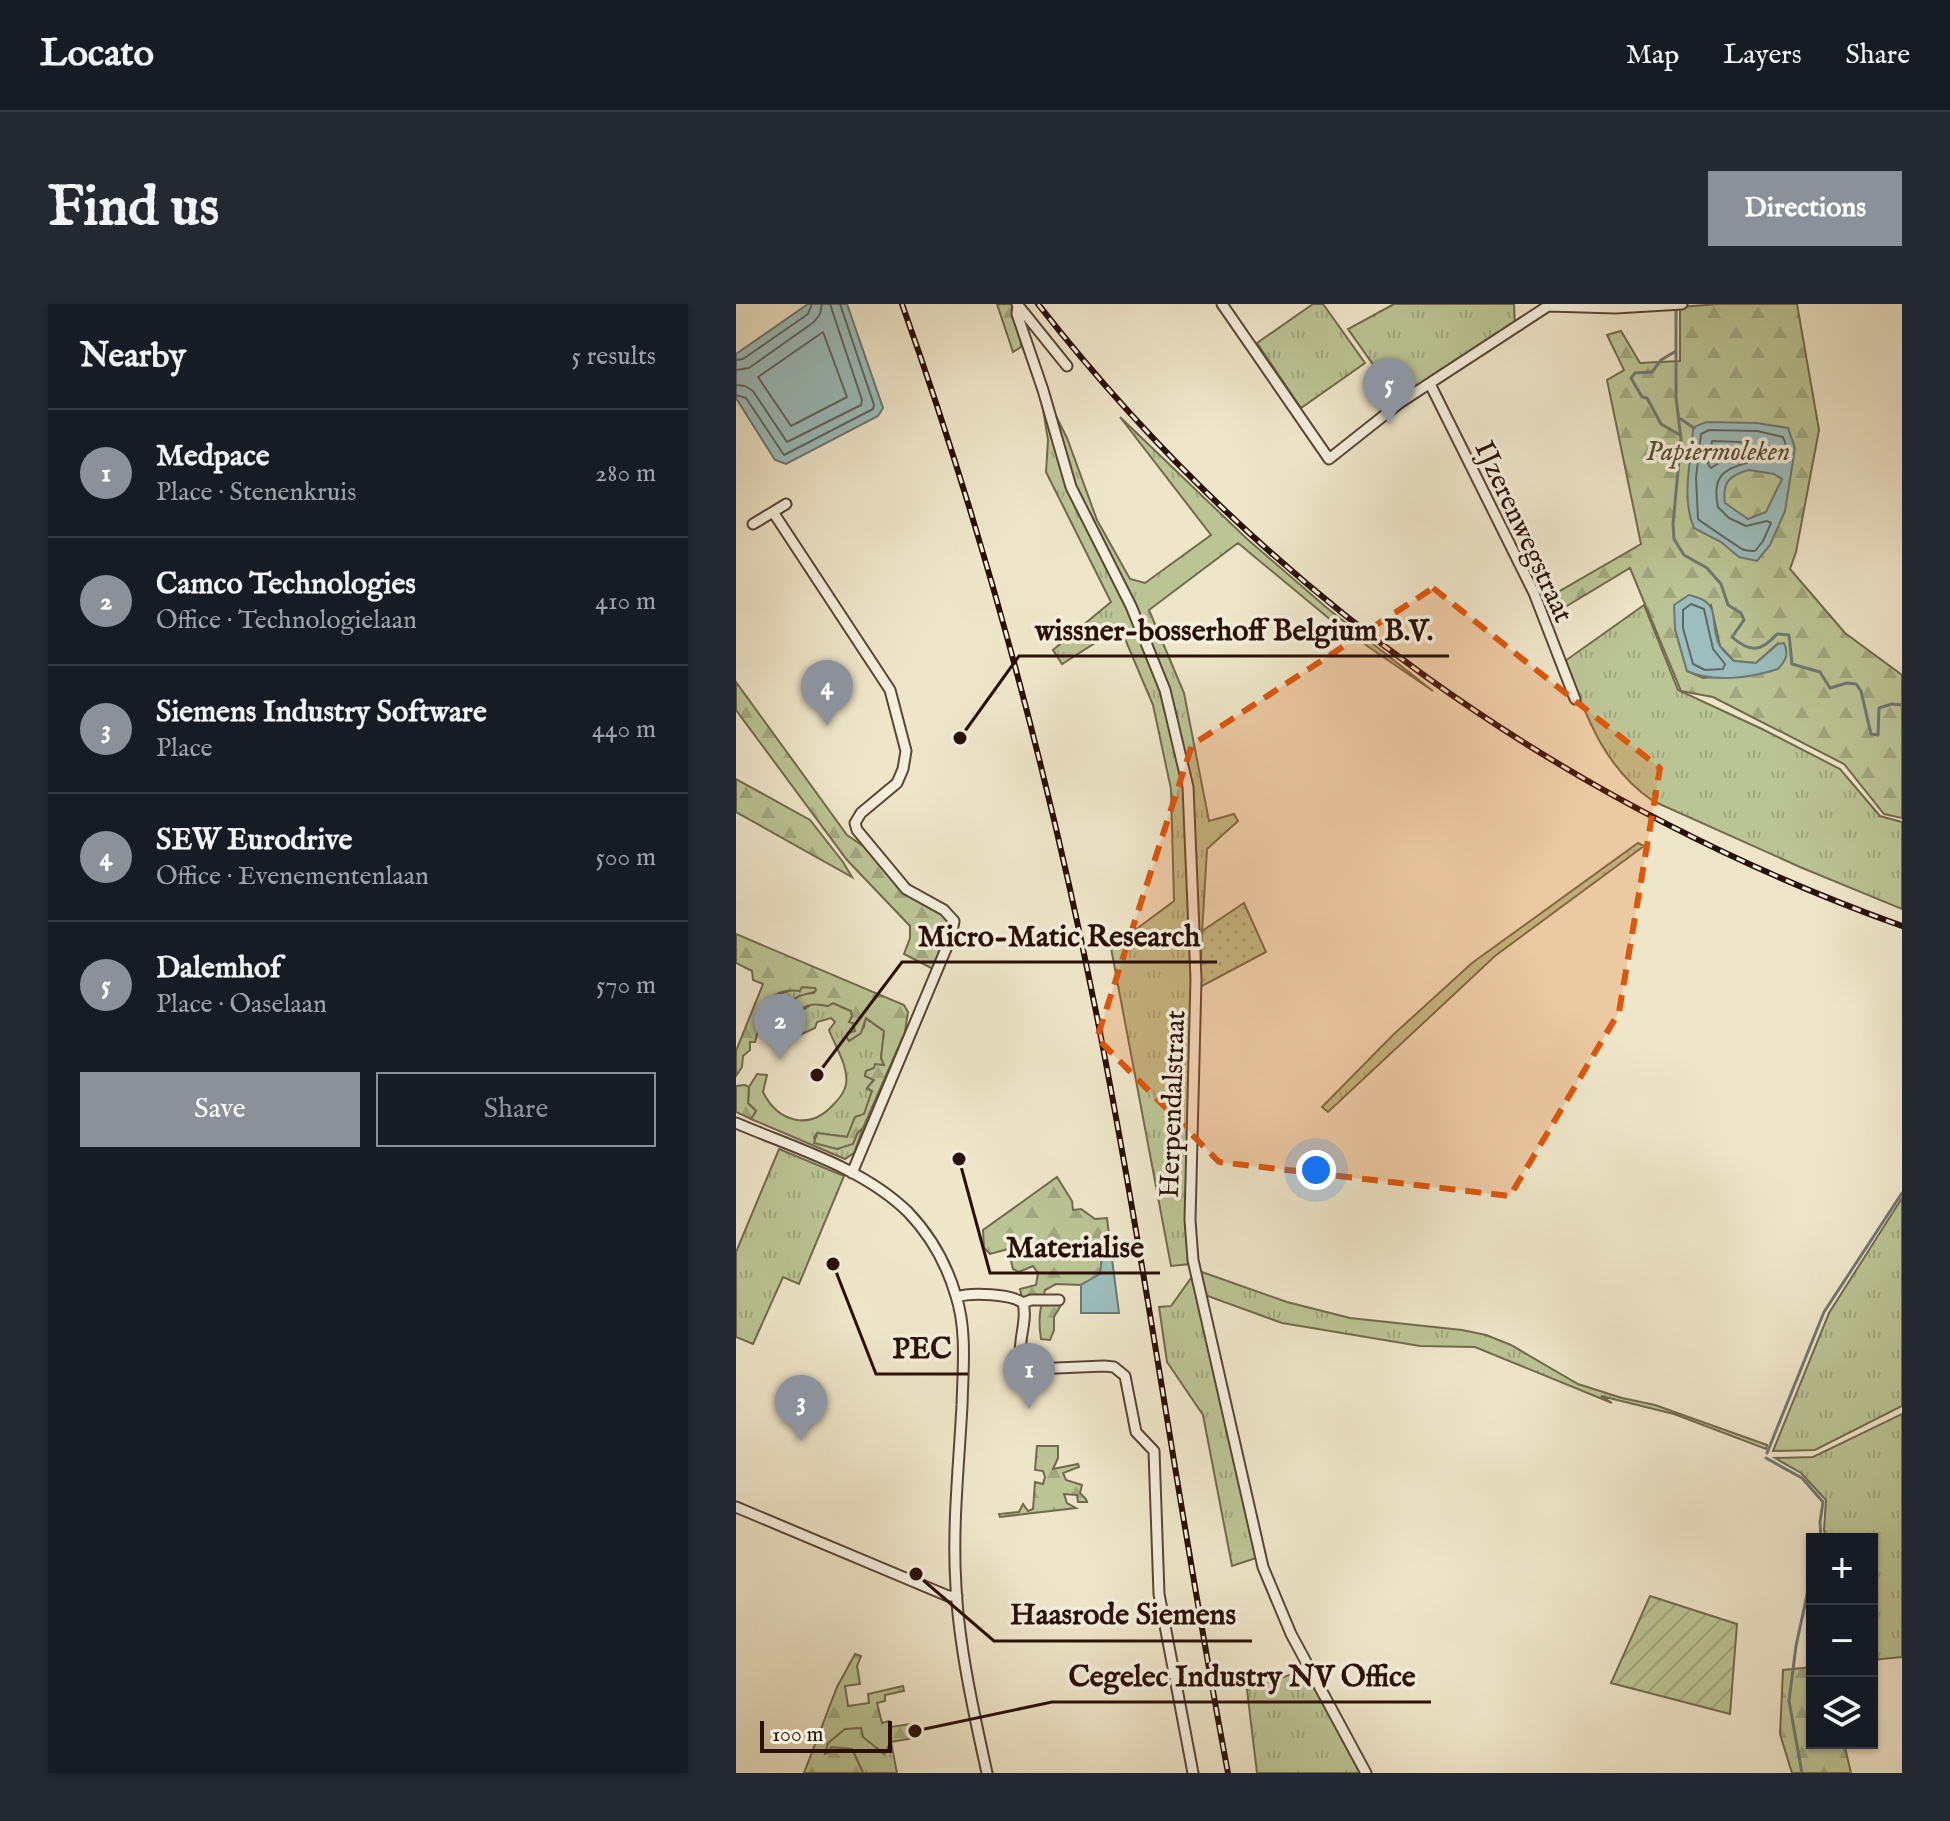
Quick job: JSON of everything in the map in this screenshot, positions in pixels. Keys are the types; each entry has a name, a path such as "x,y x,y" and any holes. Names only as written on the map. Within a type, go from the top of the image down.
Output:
{"street":[{"path":"1222,304 1329,459 1401,402 1548,306 1616,308 1682,304"},
{"path":"1018,305 1067,366"},
{"name":"Herpendalstraat","path":"1018,305 1017,314 1071,487 1131,606 1165,690 1183,762 1189,803 1196,979 1190,1220 1193,1260 1263,1567 1291,1634 1366,1773"},
{"name":"IJzerenwegstraat","path":"1430,384 1534,593 1575,699"},
{"path":"753,524 786,504"},
{"path":"773,512 890,690 906,751 903,769 897,783 861,813 855,823 857,830 906,889 944,910 954,921 951,937 852,1173"},
{"path":"736,1123 852,1173 881,1190 910,1214 942,1259 957,1297 963,1330 956,1522 957,1596 973,1708 987,1773"},
{"path":"957,1297 973,1294 1012,1298 1023,1303 1059,1300"},
{"path":"1023,1303 1025,1310 1020,1353 1025,1365 1033,1369 1104,1366 1120,1370 1125,1376 1136,1432 1154,1451 1159,1594 1193,1773"},
{"path":"736,1507 948,1596 957,1596"}],"highlighted area":[{"path":"1433,588 1660,768 1619,1012 1510,1196 1219,1162 1097,1038 1192,745"}],"green space":[{"path":"997,304 1011,304 1020,325 1021,347 1013,352"},
{"path":"1313,304 1323,304 1365,363 1301,408 1257,343"},
{"path":"1394,304 1514,304 1515,327 1398,400 1348,329"},
{"name":"Papiermoleken","path":"1797,304 1819,430 1796,552 1790,569 1845,633 1902,675 1902,818 1884,814 1844,764 1713,697 1681,691 1630,568 1560,610 1553,595 1641,544 1607,380 1624,370 1607,335 1621,331 1640,363 1680,361 1680,307","holes":["1711,605 1720,646 1734,661 1756,663 1777,644 1771,671 1703,678 1687,671 1675,629"]},
{"path":"1036,366 1097,520 1130,579 1145,583 1211,535 1120,417 1246,538 1327,608 1433,691 1338,626 1238,543 1149,610 1184,693 1209,821 1234,814 1238,821 1207,849 1190,1264 1171,1266 1111,948 1174,901 1171,789 1153,705 1120,627 1062,664 1053,650 1111,602 1046,472 1048,440"},
{"path":"1644,605 1678,690 1840,769 1880,816 1902,822 1902,909 1653,801 1621,772 1598,738 1565,661"},
{"path":"736,682 847,835 873,853 906,889 954,921 937,971 904,954 910,938 910,926 847,860 736,710"},
{"path":"736,779 810,820 852,877 736,812"},
{"path":"1638,843 1644,846 1495,956 1328,1112 1322,1107 1394,1034 1472,963"},
{"path":"1244,903 1266,952 1200,987 1202,931"},
{"path":"736,934 904,1005 908,1012 905,1032 853,1144 837,1149 814,1143 817,1133 847,1137 855,1117 864,1114 872,1091 867,1088 874,1080 865,1076 866,1071 874,1068 875,1064 884,1065 881,1058 884,1031 866,1018 861,1033 849,1041 846,1036 855,1031 853,1023 849,1022 851,1011 833,1003 828,1006 807,1006 790,1023 784,1016 791,1002 816,990 802,987 800,991 782,992 773,996 763,1009 768,1014 761,1020 755,1042 750,1042 750,1050 743,1056 742,1067 736,1076 736,1051 763,984 753,980 752,971 736,963"},
{"path":"802,987 817,991 807,994 795,1015 814,1003 828,1006 833,1003 851,1011 856,1032 849,1041 864,1027 865,1018 884,1031 881,1058 884,1065 866,1071 865,1076 874,1079 867,1089 872,1091 864,1115 848,1137 817,1133 814,1138 838,1149 863,1128 854,1153 845,1159 751,1119 756,1111 748,1103 749,1087 757,1074 767,1075 763,1092 769,1102 785,1116 795,1120 814,1118 824,1113 844,1090 845,1071 829,1030 835,1022 831,1018 817,1022 815,1028 789,1040 759,1031 769,997"},
{"path":"736,1086 749,1087 748,1103 756,1111 751,1119 736,1112"},
{"path":"779,1149 844,1176 799,1284 783,1277 753,1344 736,1337 736,1252"},
{"path":"1057,1177 1072,1201 1073,1210 1081,1209 1095,1219 1107,1218 1111,1251 1103,1251 1100,1275 1081,1285 1056,1284 1045,1290 1043,1299 1023,1303 1020,1289 1036,1285 1038,1273 1033,1266 1019,1272 1013,1269 1008,1249 990,1254 984,1248 983,1230"},
{"path":"1902,1198 1902,1406 1815,1450 1773,1451 1829,1313"},
{"path":"1199,1271 1287,1302 1350,1318 1486,1335 1511,1345 1578,1384 1655,1405 1767,1445 1766,1449 1674,1414 1601,1396 1612,1403 1475,1347 1420,1346 1282,1323 1205,1295"},
{"path":"1194,1274 1259,1557 1232,1566 1203,1415 1167,1362 1159,1307 1171,1306"},
{"path":"1043,1301 1058,1301 1061,1305 1054,1317 1050,1340 1041,1339 1039,1320"},
{"path":"1902,1414 1902,1657 1878,1659 1878,1533 1825,1533 1826,1500 1801,1473 1775,1458 1813,1457"},
{"path":"1037,1446 1058,1446 1058,1458 1053,1469 1078,1464 1079,1467 1063,1473 1066,1480 1082,1485 1080,1493 1087,1502 1078,1502 1077,1495 1064,1494 1067,1503 1076,1508 1000,1517 999,1514 1019,1512 1023,1504 1028,1511 1033,1509 1035,1482 1043,1484 1045,1477 1043,1471 1035,1470"},
{"path":"1650,1596 1737,1624 1730,1714 1611,1683"},
{"path":"855,1654 861,1656 857,1666 860,1684 845,1686 848,1706 869,1703 868,1694 903,1686 904,1691 885,1695 885,1701 877,1703 882,1723 889,1721 891,1727 911,1724 914,1738 891,1742 884,1754 863,1737 861,1728 845,1729 828,1743 825,1754 830,1752 831,1747 852,1749 863,1773 804,1773 837,1687"},
{"path":"1806,1668 1806,1749 1845,1749 1851,1773 1792,1773 1780,1734 1783,1670"},
{"path":"1306,1669 1361,1773 1257,1773 1247,1690"},
{"path":"845,1728 861,1728 883,1753 891,1742 897,1773 863,1773 852,1749 825,1754 828,1743"}],"water":[{"path":"808,304 847,304 883,408 878,416 786,464 775,460 736,398 736,354"},
{"path":"1707,422 1757,423 1788,428 1795,448 1785,511 1770,545 1757,561 1739,557 1721,542 1694,528 1687,492 1693,430","holes":["1749,470 1774,474 1782,479 1766,512 1748,519 1725,503 1726,485 1736,474"]},
{"path":"1689,595 1700,598 1711,608 1716,637 1734,661 1756,663 1778,644 1784,643 1786,654 1781,666 1767,672 1732,678 1709,677 1687,671 1675,629 1674,605"},
{"path":"1103,1251 1111,1251 1119,1313 1081,1313 1081,1285 1100,1274"}],"waterway":[{"path":"1676,308 1676,397 1681,439 1674,539 1684,555 1707,568 1721,584 1728,605 1741,613 1744,620 1732,637 1738,642 1755,648 1766,644 1777,634 1789,635 1792,664 1820,672 1830,688 1856,684 1861,691 1871,734 1878,735 1879,708 1902,705"},
{"path":"1676,351 1661,360 1652,372 1635,373 1631,378 1642,397 1647,398 1661,424 1680,435"},
{"path":"1681,419 1694,428"},
{"path":"1767,1453 1824,1312 1902,1193"},
{"path":"1766,1458 1802,1478 1823,1502 1821,1533"},
{"path":"1802,1773 1789,1701 1806,1600"}],"railway":[{"path":"902,304 960,478 1012,654 1077,922 1131,1202 1228,1773"},
{"path":"1038,304 1125,408 1219,505 1319,594 1426,676 1538,751 1654,818 1776,876 1902,926"}],"place":[{"name":"Dalemhof","path":"1389,424"},
{"name":"SEW Eurodrive","path":"827,726"},
{"name":"wissner-bosserhoff Belgium B.V.","path":"960,738"},
{"name":"Camco Technologies","path":"780,1060"},
{"name":"Micro-Matic Research","path":"817,1075"},
{"name":"Materialise","path":"959,1159"},
{"name":"PEC","path":"833,1264"},
{"name":"Medpace","path":"1029,1409"},
{"name":"Siemens Industry Software","path":"801,1441"},
{"name":"Haasrode Siemens","path":"916,1574"},
{"name":"Cegelec Industry NV Office","path":"915,1731"}]}
